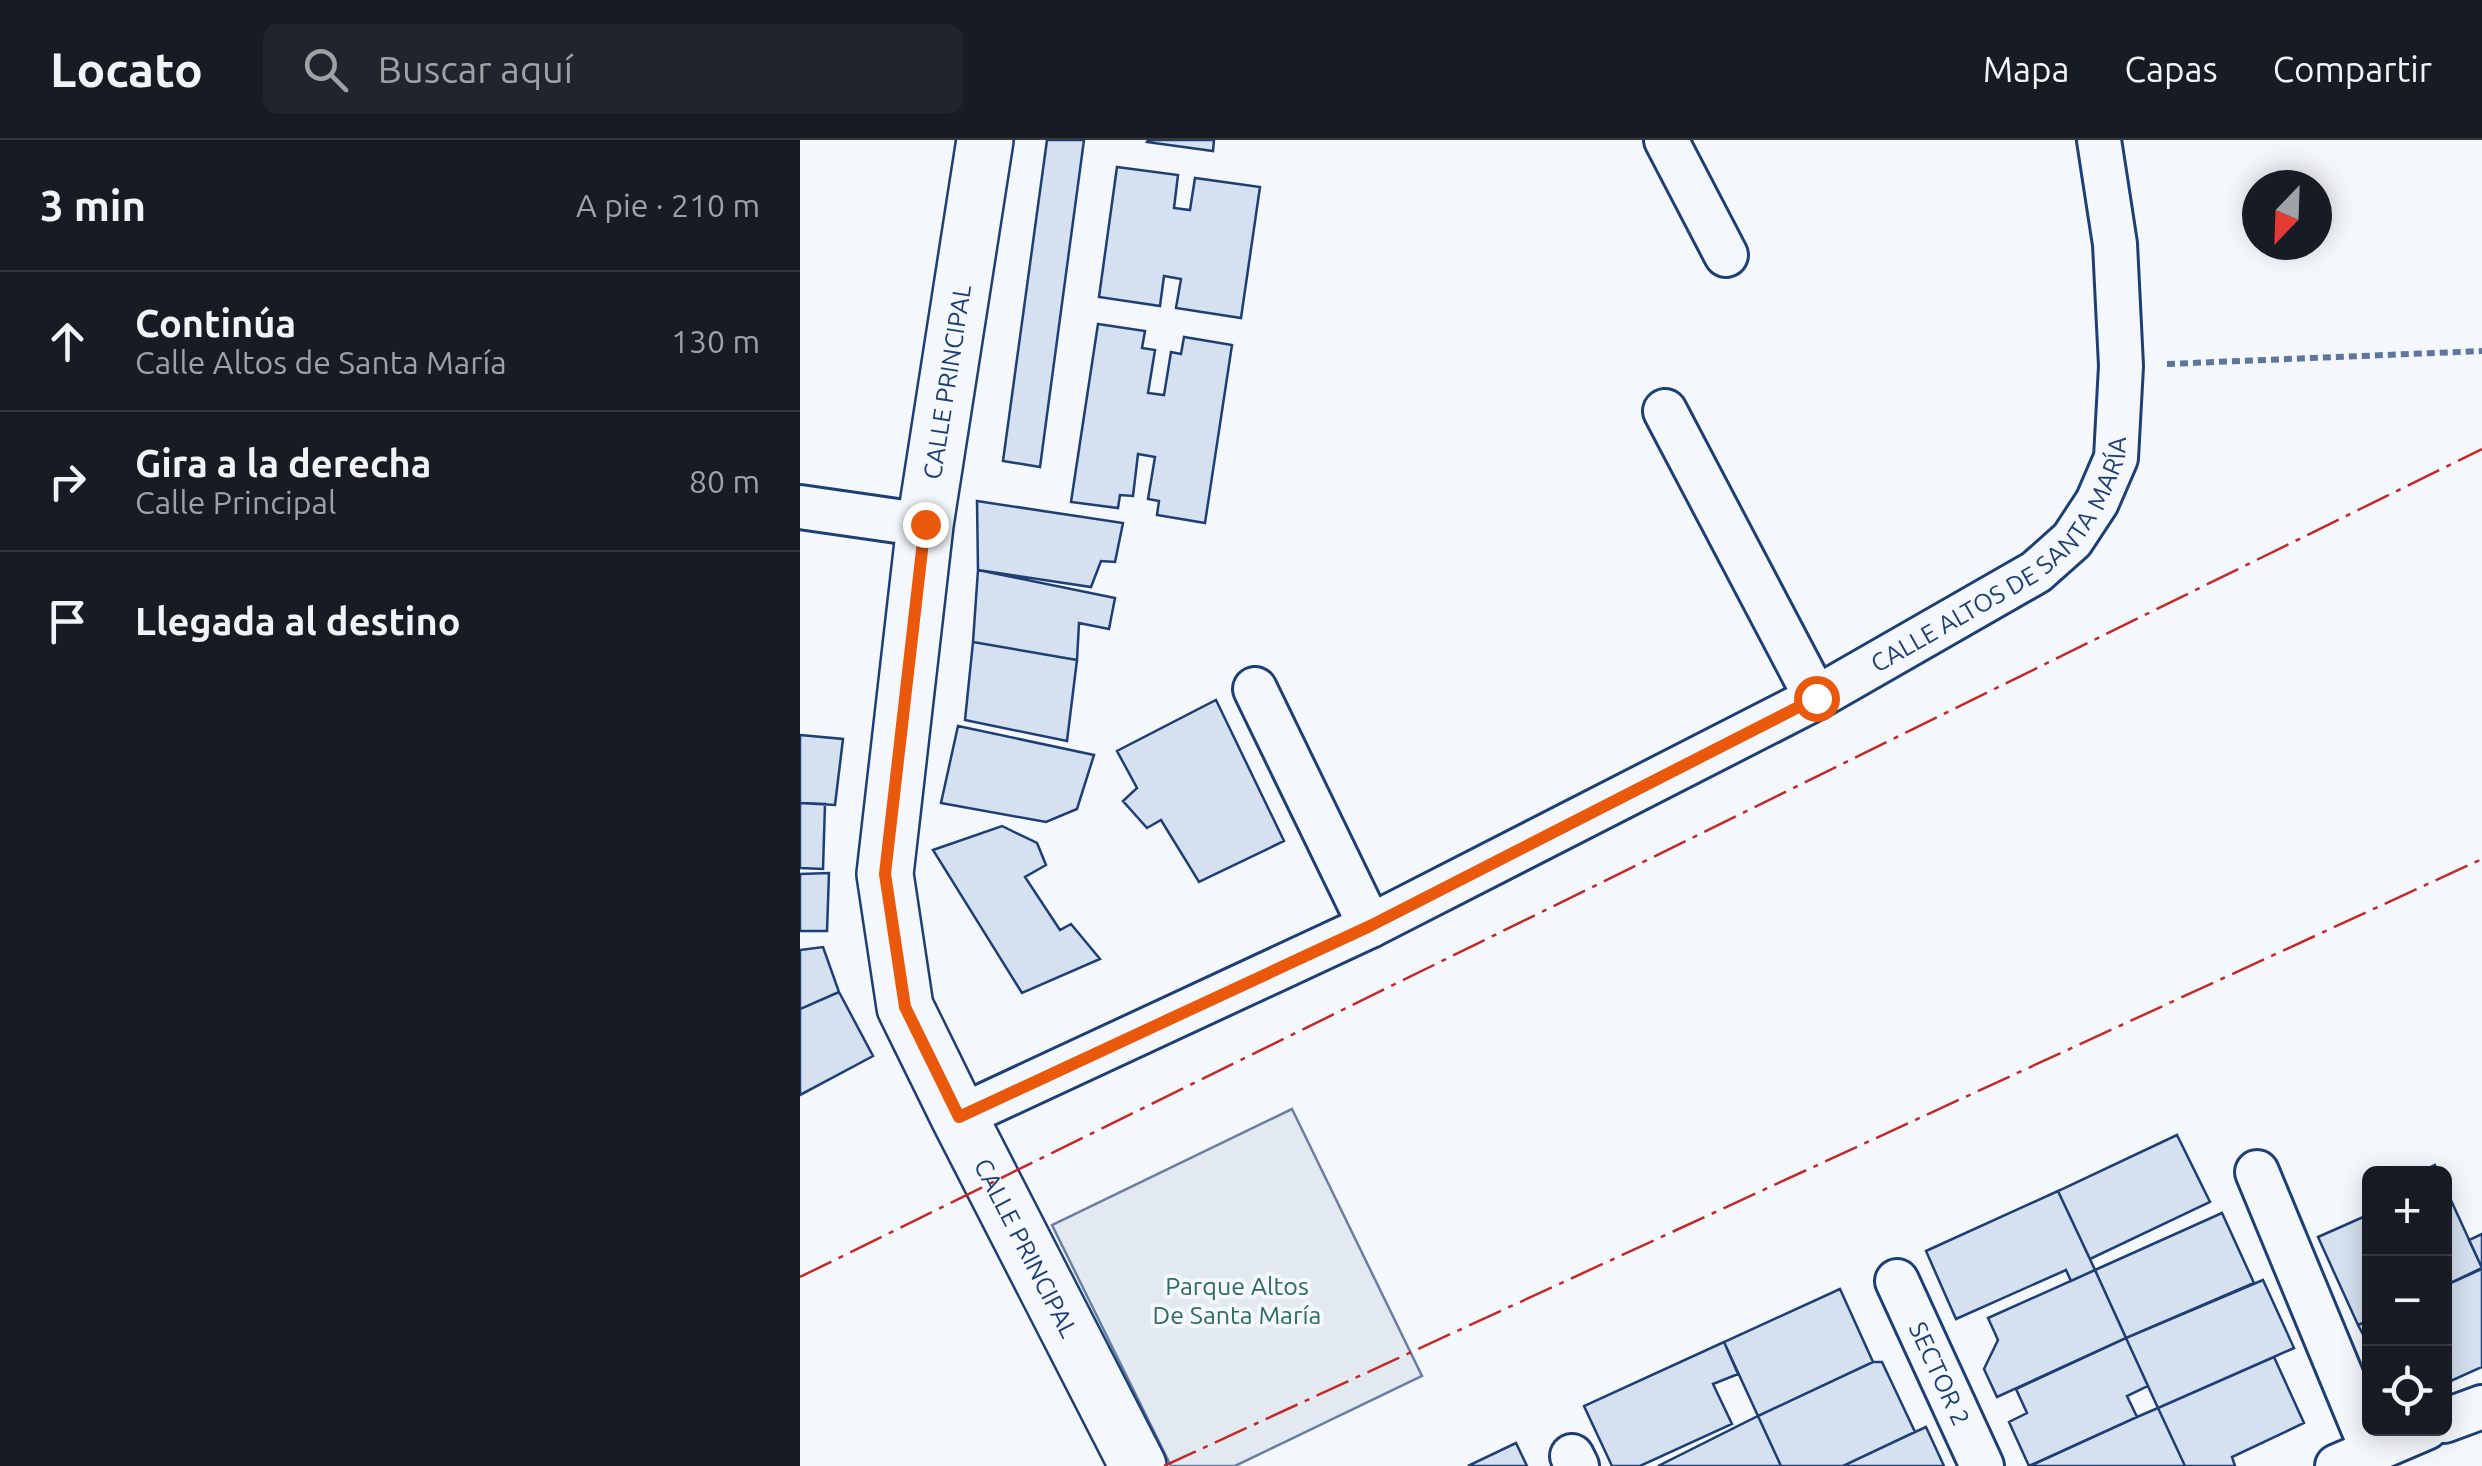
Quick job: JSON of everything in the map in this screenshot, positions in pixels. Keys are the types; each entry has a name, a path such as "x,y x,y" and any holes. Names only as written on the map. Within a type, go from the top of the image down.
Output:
{"street":[{"name":"CALLE PRINCIPAL","path":"986,140 925,524 885,874 905,1007 1138,1466"},
{"path":"1666,140 1726,255"},
{"name":"CALLE ALTOS DE SANTA MARÍA","path":"959,1117 1370,926 1816,698 2036,572 2072,540 2097,502 2116,458 2120,366 2115,244 2098,140"},
{"path":"1664,412 1816,698"},
{"path":"800,507 925,524"},
{"path":"1256,688 1370,926"},
{"path":"2257,1172 2355,1458 2407,1436"},
{"name":"SECTOR 2","path":"1898,1282 1982,1466"},
{"path":"2452,1419 2482,1407"}],"path":[{"path":"2120,366 2482,351"}],"green space":[{"name":"Parque Altos De Santa María","path":"1292,1109 1422,1376 1235,1466 1171,1466 1052,1225"}],"building":[{"path":"1047,140 1084,140 1040,467 1003,461"},
{"path":"1148,140 1214,140 1213,151"},
{"path":"1117,167 1178,175 1174,208 1190,210 1195,178 1260,187 1241,318 1176,308 1181,279 1164,276 1160,306 1099,297"},
{"path":"1098,324 1145,331 1142,348 1155,350 1148,393 1164,395 1171,352 1181,354 1184,337 1232,345 1205,523 1157,515 1159,501 1148,499 1155,457 1138,454 1133,496 1120,495 1118,508 1071,502"},
{"path":"977,501 1123,523 1115,562 1101,561 1091,587 978,570"},
{"path":"978,570 1115,598 1109,629 1079,623 1077,660 973,642"},
{"path":"973,642 1077,660 1067,741 965,720"},
{"path":"1216,700 1284,841 1199,882 1161,820 1147,828 1123,801 1137,788 1117,751"},
{"path":"958,726 1094,755 1077,809 1046,822 941,803"},
{"path":"800,735 843,739 835,805 800,803"},
{"path":"800,803 825,804 823,869 800,868"},
{"path":"1002,826 1037,843 1046,865 1025,877 1060,930 1071,924 1100,959 1022,993 933,850"},
{"path":"829,873 827,931 800,931 800,874"},
{"path":"823,947 839,992 800,1009 800,950"},
{"path":"839,992 873,1056 800,1095 800,1009"},
{"path":"2177,1135 2210,1202 2090,1259 2058,1191"},
{"path":"2058,1191 2095,1270 2071,1281 2066,1270 1956,1319 1926,1251"},
{"path":"2452,1202 2482,1268 2452,1282"},
{"path":"2222,1213 2254,1283 2126,1338 2095,1270"},
{"path":"2362,1218 2362,1323 2358,1325 2318,1237"},
{"path":"2482,1234 2482,1268 2469,1240"},
{"path":"2482,1269 2482,1367 2452,1380 2452,1346 2452,1282"},
{"path":"2095,1270 2126,1338 1997,1397 1984,1369 1998,1340 1988,1318"},
{"path":"2263,1280 2294,1348 2158,1408 2126,1338"},
{"path":"1840,1289 1873,1362 1758,1416 1724,1342"},
{"path":"2126,1338 2148,1386 2127,1396 2137,1417 2029,1466 2009,1422 2027,1413 2016,1389"},
{"path":"1724,1342 1738,1374 1713,1384 1732,1424 1640,1466 1612,1466 1584,1406"},
{"path":"2274,1357 2304,1423 2232,1457 2235,1466 2185,1466 2158,1408"},
{"path":"1873,1362 1882,1362 1915,1432 1843,1466 1781,1466 1758,1416"},
{"path":"2158,1408 2185,1466 2030,1466 2137,1417"},
{"path":"1758,1416 1781,1466 1658,1466"},
{"path":"1926,1427 1944,1466 1843,1466 1915,1432"},
{"path":"1516,1443 1527,1466 1468,1466"}],"power":[{"path":"800,1277 2482,449"},
{"path":"1164,1466 2482,859"}],"route":[{"path":"925,524 885,874 905,1007 959,1117 1370,926 1816,698"}]}
